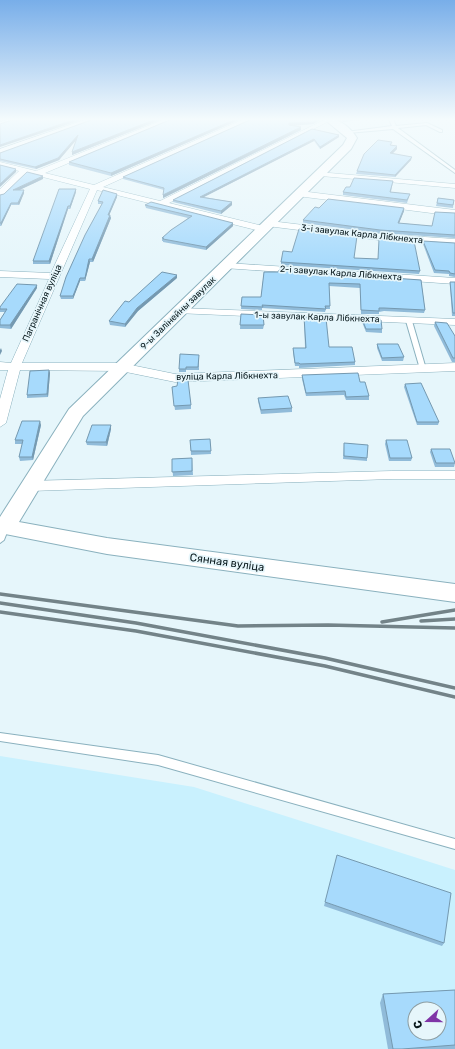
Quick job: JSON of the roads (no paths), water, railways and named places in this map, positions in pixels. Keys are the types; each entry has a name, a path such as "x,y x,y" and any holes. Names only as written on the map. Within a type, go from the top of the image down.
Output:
{"street":[{"name":"3-і завулак Карла Лібкнехта","path":"16,168 160,204 267,227 455,242"},
{"path":"37,173 49,168"},
{"path":"94,188 138,168"},
{"path":"160,204 232,168"},
{"name":"9-ы Залінейны завулак","path":"2,531 76,413 121,367 180,312 327,168"},
{"path":"0,194 25,170"},
{"path":"321,174 455,186"},
{"name":"Пагранічная вуліца","path":"0,423 15,366 94,188"},
{"path":"300,194 455,212"},
{"name":"2-і завулак Карла Лібкнехта","path":"227,266 455,281"},
{"path":"0,274 54,276"},
{"name":"1-ы завулак Карла Лібкнехта","path":"180,312 455,322"},
{"name":"вуліца Карла Лібкнехта","path":"0,366 121,367 176,378 455,367"},
{"path":"30,486 392,475 455,475"},
{"name":"Сянная вуліца","path":"2,531 455,592"}],"lane":[{"path":"410,321 423,369"},
{"path":"0,737 158,760 455,844"}],"railway":[{"path":"0,594 238,626 328,625 455,628"},
{"path":"0,603 136,623 325,658 455,688"},
{"path":"382,622 455,610"},
{"path":"0,612 136,631 325,666 455,697"},
{"path":"421,621 455,619"}]}
